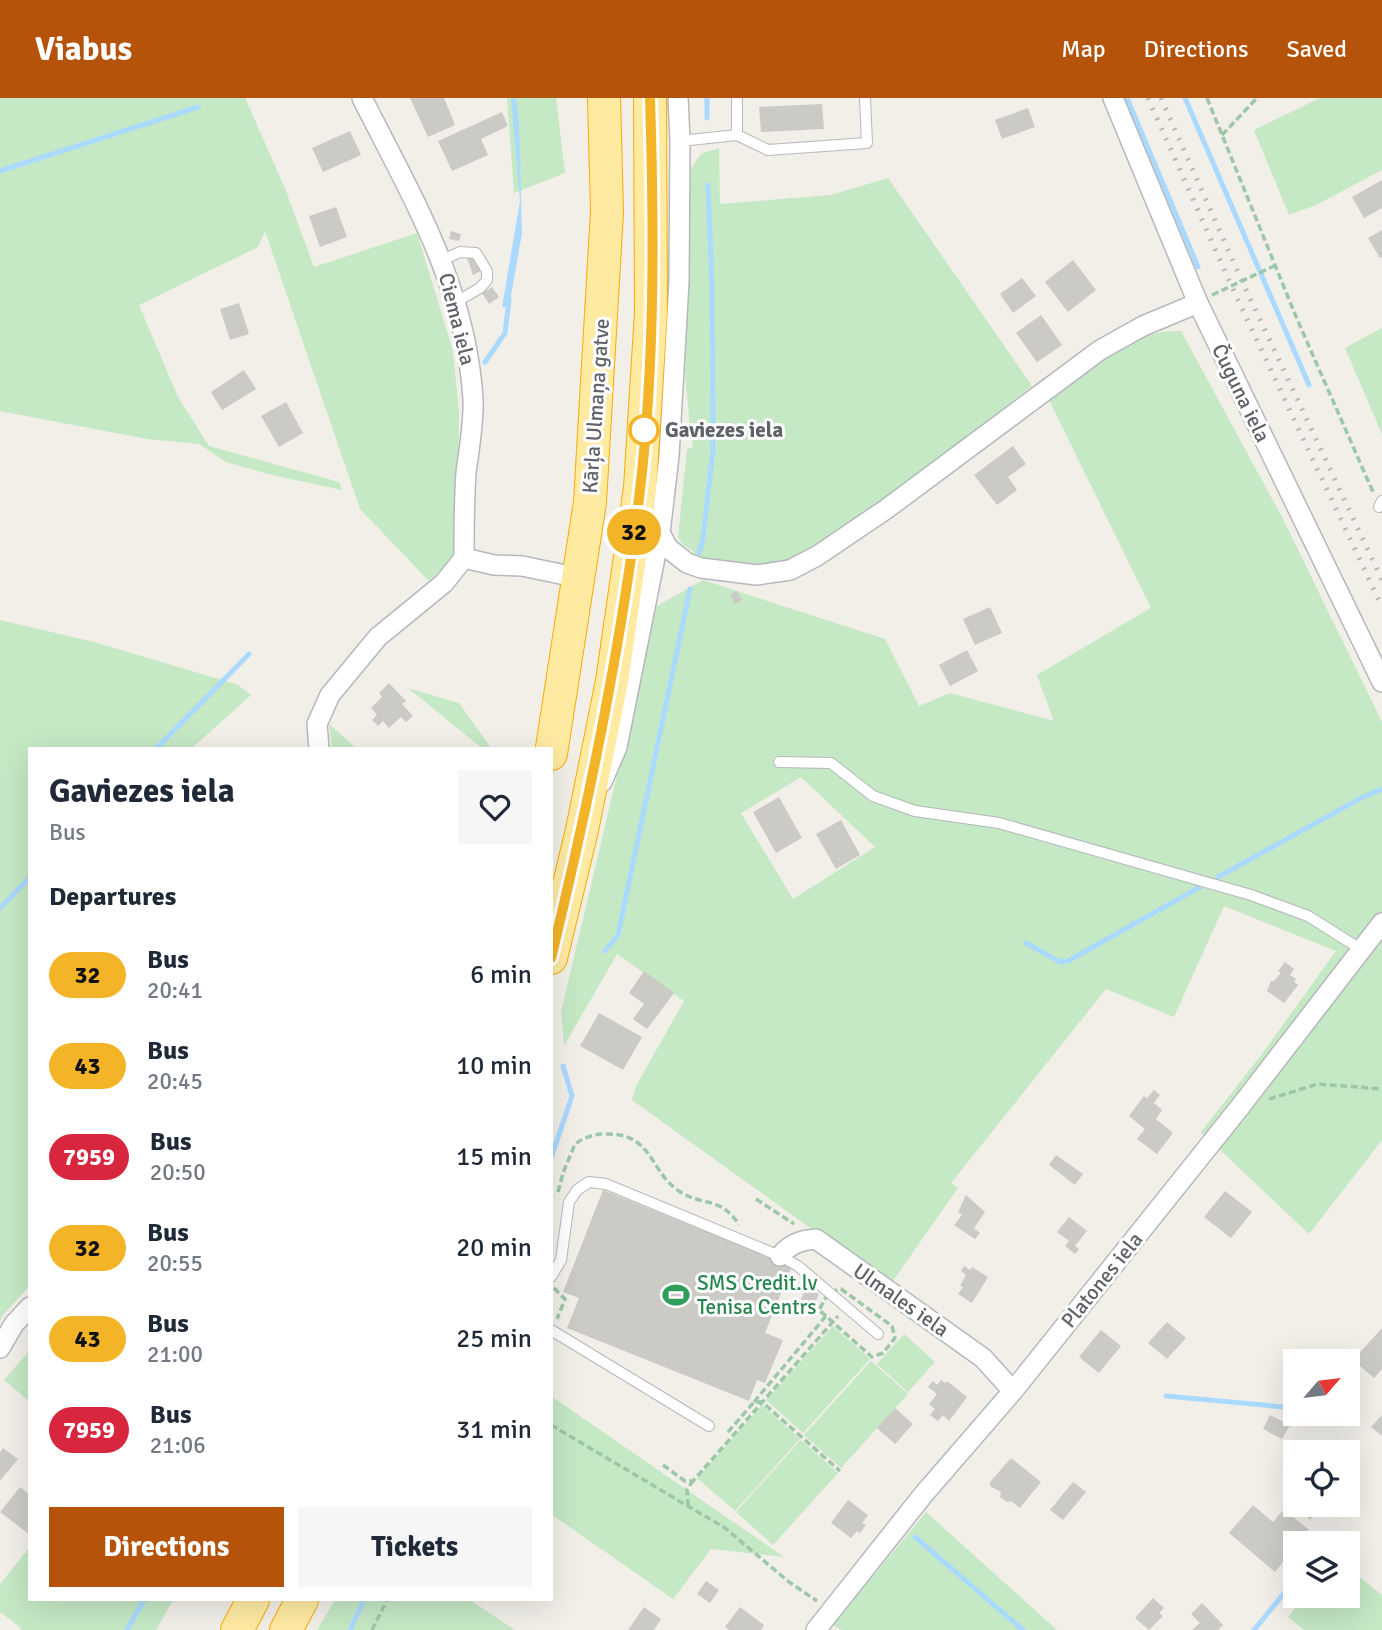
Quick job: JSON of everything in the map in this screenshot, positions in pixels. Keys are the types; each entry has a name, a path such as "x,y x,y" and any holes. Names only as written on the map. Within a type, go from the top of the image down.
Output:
{"highway":[{"name":"Kārļa Ulmaņa gatve","path":"552,747 590,502 603,318 607,212 604,98"},
{"path":"553,950 582,830 612,681 640,488 651,312 650,98"},
{"path":"237,1630 252,1601"}],"street":[{"name":"Ciema iela","path":"362,98 426,221 456,302 470,360 473,403 463,503 464,558"},
{"path":"582,830 617,747 660,533 680,281 678,98"},
{"name":"Čuguna iela","path":"1113,98 1198,303 1382,682"},
{"path":"660,533 668,548 687,563 701,568 757,575 790,570 817,556 885,510 1100,350 1143,326 1198,303"},
{"path":"319,747 317,724 330,695 378,637 444,583 464,558 580,578"},
{"name":"Platones iela","path":"816,1630 923,1495 1013,1391 1240,1107 1382,923"},
{"path":"780,1256 786,1249 802,1240 816,1239"},
{"name":"Ulmales iela","path":"816,1239 984,1358 1013,1391"},
{"path":"0,1348 14,1324 28,1309"}],"lane":[{"path":"737,98 737,135"},
{"path":"680,141 737,135 768,149 867,143 865,98"},
{"path":"442,260 471,251 481,257 487,271 487,280 480,288 456,302"},
{"path":"779,762 831,763 873,796 915,811 999,823 1251,895 1308,916 1362,950"},
{"path":"553,1274 561,1260 569,1202 577,1190 589,1182 606,1184 780,1256 797,1266 878,1334"},
{"path":"553,1331 709,1426"}],"path":[{"path":"1207,98 1275,265 1381,504"},
{"path":"1222,135 1258,98"},
{"path":"1198,303 1241,279 1275,265"},
{"path":"1240,1107 1318,1084 1382,1089"},
{"path":"756,1199 816,1239"},
{"path":"553,1288 565,1299 553,1326"},
{"path":"688,1506 687,1489 692,1480 847,1307"},
{"path":"728,1432 826,1316"},
{"path":"754,1402 762,1402 840,1471"},
{"path":"553,1426 725,1528 789,1582 831,1611"},
{"path":"663,1465 685,1481 692,1480"},
{"path":"372,1630 386,1601"}],"green space":[{"path":"0,98 245,98 284,186 314,267 417,233 453,351 459,413 456,556 429,581 360,509 265,231 258,247 139,305 178,397 209,446 339,482 342,490 226,462 199,444 147,439 0,411"},
{"path":"507,98 556,98 565,173 514,193"},
{"path":"1320,98 1382,98 1382,170 1316,205 1289,215 1254,130"},
{"path":"719,148 720,204 831,195 888,178 1032,386 812,554 775,565 714,561 693,556 693,551 682,544 678,537 687,449 692,448 693,432 689,431 685,373 690,170 701,154"},
{"path":"1382,328 1382,434 1345,348"},
{"path":"1181,331 1283,519 1382,722 1382,1140 1309,1234 1201,1132 1262,1054 1336,951 1224,906 1174,1017 1106,989 951,1183 958,1188 890,1285 632,1100 636,1086 684,1001 617,954 564,1046 561,1012 657,606 703,580 885,639 919,706 950,693 1054,721 1037,675 1151,608 1049,400 1129,341 1161,332","holes":["801,777 875,847 793,899 741,813"]},
{"path":"0,620 94,642 229,682 251,695 193,747 28,747 28,1287 0,1321"},
{"path":"408,688 459,703 491,747 481,747"},
{"path":"329,724 355,747 332,747"},
{"path":"833,1326 870,1359 803,1433 766,1400"},
{"path":"904,1334 935,1362 908,1392 877,1364"},
{"path":"28,1352 28,1400 4,1380"},
{"path":"871,1361 908,1394 841,1468 804,1435"},
{"path":"553,1397 784,1557 711,1549 673,1599 553,1515"},
{"path":"762,1405 800,1439 735,1511 697,1478"},
{"path":"801,1440 838,1473 773,1545 736,1512"},
{"path":"926,1512 1057,1630 842,1630 833,1625"},
{"path":"28,1549 28,1601 172,1601 156,1630 20,1630 21,1628 0,1612 0,1584"},
{"path":"1360,1578 1382,1595 1382,1630 1304,1630 1288,1617 1295,1608 1360,1608"},
{"path":"334,1601 472,1601 515,1630 317,1630"}],"water":[{"path":"511,98 516,98 519,124 522,233 509,307 502,307 520,201"}],"building":[{"path":"410,98 444,98 455,125 428,137"},
{"path":"822,104 824,129 761,132 759,107"},
{"path":"1028,108 1035,127 1002,139 995,120"},
{"path":"502,112 508,126 481,139 488,155 452,171 438,141"},
{"path":"350,131 361,155 323,172 312,148"},
{"path":"1382,180 1382,208 1364,218 1352,197"},
{"path":"336,207 347,237 320,247 309,216"},
{"path":"1382,230 1382,257 1380,258 1368,238"},
{"path":"451,231 461,234 459,241 449,239"},
{"path":"475,255 481,271 473,275 467,258"},
{"path":"1073,260 1096,290 1068,312 1045,282"},
{"path":"1022,278 1036,296 1013,313 1000,294"},
{"path":"492,287 499,297 489,304 482,293"},
{"path":"239,303 249,334 230,340 220,309"},
{"path":"1041,315 1062,345 1037,362 1016,333"},
{"path":"244,370 256,389 222,410 211,392"},
{"path":"286,402 303,433 279,447 261,416"},
{"path":"1013,446 1026,464 1008,477 1017,490 997,505 974,475"},
{"path":"737,591 742,600 735,604 730,595"},
{"path":"990,607 1002,633 975,645 963,619"},
{"path":"967,650 978,671 950,686 939,665"},
{"path":"389,683 406,701 402,704 413,716 406,722 401,717 389,728 383,721 378,726 372,720 377,715 371,708 382,697 379,693"},
{"path":"779,797 802,838 776,853 753,812"},
{"path":"841,820 860,855 836,869 816,834"},
{"path":"1285,962 1294,969 1290,975 1296,979 1294,982 1298,985 1284,1003 1267,991 1271,981 1281,973 1278,971"},
{"path":"644,971 674,993 647,1029 633,1019 644,1004 629,993"},
{"path":"599,1013 642,1037 623,1070 580,1046"},
{"path":"1154,1090 1160,1095 1154,1103 1162,1110 1156,1119 1173,1133 1157,1154 1137,1139 1145,1129 1129,1116 1144,1096 1147,1098"},
{"path":"1056,1155 1083,1174 1075,1185 1049,1165"},
{"name":"SMS Credit.lv Tenisa Centrs","path":"603,1190 792,1266 765,1333 783,1340 765,1383 757,1380 749,1401 567,1328 579,1298 563,1292"},
{"path":"1225,1191 1252,1212 1231,1238 1204,1217"},
{"path":"966,1195 985,1212 974,1228 980,1233 975,1239 954,1225 962,1215 958,1212"},
{"path":"1069,1217 1087,1231 1075,1246 1079,1249 1075,1254 1065,1246 1069,1241 1057,1232"},
{"path":"964,1266 970,1270 972,1267 988,1277 972,1303 958,1294 966,1275 961,1271"},
{"path":"806,1288 819,1294 809,1317 796,1311"},
{"path":"1167,1322 1186,1338 1167,1359 1148,1343"},
{"path":"1382,1328 1382,1369 1374,1378 1360,1366 1360,1352"},
{"path":"1101,1330 1121,1346 1099,1373 1079,1357"},
{"path":"941,1380 945,1383 947,1381 967,1397 949,1421 943,1415 938,1421 930,1415 935,1409 929,1404 937,1394 928,1387 933,1381 937,1385"},
{"path":"895,1408 913,1424 895,1444 877,1428"},
{"path":"1270,1415 1283,1422 1283,1426 1289,1426 1282,1439 1263,1429"},
{"path":"1382,1415 1382,1436 1371,1427"},
{"path":"3,1448 18,1459 0,1481 0,1452"},
{"path":"1011,1458 1041,1482 1020,1508 1000,1497 1001,1492 990,1486 990,1482"},
{"path":"1073,1482 1086,1492 1063,1520 1050,1510"},
{"path":"20,1487 28,1493 28,1533 0,1512"},
{"path":"848,1500 868,1515 862,1523 866,1525 860,1533 857,1531 851,1538 831,1523"},
{"path":"1253,1505 1273,1522 1283,1510 1283,1517 1294,1517 1309,1530 1283,1531 1283,1562 1275,1572 1229,1533"},
{"path":"706,1581 719,1590 710,1603 697,1594"},
{"path":"1153,1598 1164,1608 1159,1613 1163,1616 1149,1630 1135,1618"},
{"path":"1202,1603 1223,1625 1218,1630 1192,1630 1200,1623 1191,1614"},
{"path":"644,1607 661,1619 654,1630 628,1630"},
{"path":"740,1607 764,1625 761,1630 729,1630 725,1627"}],"waterway":[{"path":"707,98 707,118"},
{"path":"1127,98 1198,267"},
{"path":"1185,98 1309,385"},
{"path":"0,171 198,107"},
{"path":"699,553 713,449 712,285 708,185"},
{"path":"485,362 505,333 509,300"},
{"path":"605,951 618,935 690,589"},
{"path":"158,747 249,654"},
{"path":"1218,877 1382,789"},
{"path":"0,908 28,879"},
{"path":"1026,943 1060,962 1068,961 1200,887"},
{"path":"553,1152 572,1096 563,1066"},
{"path":"1166,1396 1283,1407"},
{"path":"915,1537 1023,1630"},
{"path":"1254,1630 1283,1595"},
{"path":"127,1630 143,1601"},
{"path":"350,1630 364,1601"}],"railway":[{"path":"1148,98 1231,285 1382,607"},
{"path":"1161,98 1241,279 1382,580"}],"bus line":[{"name":"32","path":"553,950 582,830 612,681 640,488 651,312 650,98"}],"place":[{"name":"Gaviezes iela","path":"644,430"},
{"name":"SMS Credit.lv Tenisa Centrs","path":"676,1295"}]}
